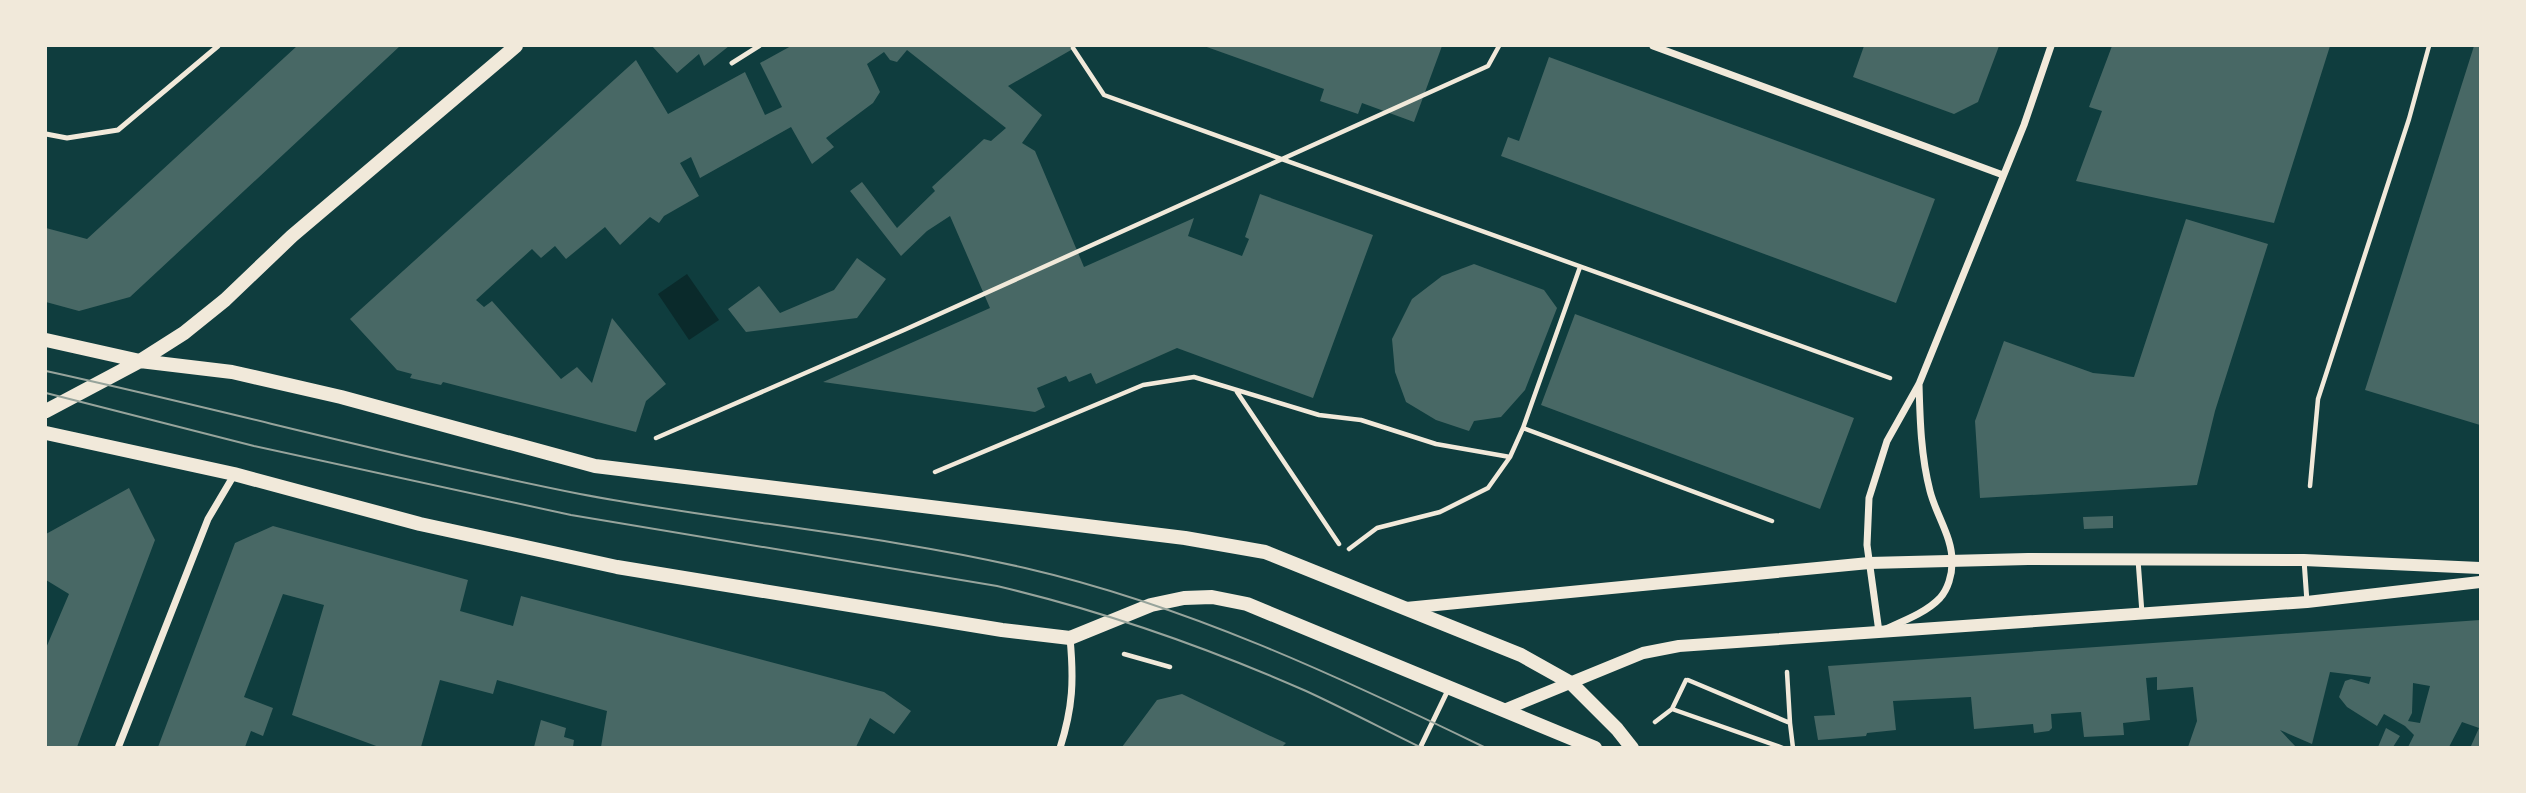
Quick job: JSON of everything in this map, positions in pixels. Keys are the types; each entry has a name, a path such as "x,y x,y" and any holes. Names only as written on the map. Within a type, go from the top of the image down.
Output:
{"main road":[{"path":"46,411 140,361 184,333 225,300 292,236 516,46"},
{"path":"46,340 140,361 232,372 327,393 595,466 1185,538 1265,552 1521,655 1571,683 1632,747"},
{"path":"46,433 234,474 420,524 617,567 1002,630 1070,638 1151,605 1184,598 1212,597 1247,604 1595,747"}],"street":[{"path":"1653,46 2003,175"},
{"path":"1878,632 1869,563 1869,498 1887,441 1919,384 2024,125 2051,46"},
{"path":"1878,632 1919,613 1940,598 1950,579 1952,561 1944,527 1931,493 1920,438 1919,384"},
{"path":"118,747 208,519 234,474"},
{"path":"1406,608 1869,563 2138,559 2304,560 2480,568"},
{"path":"1504,710 1643,653 1679,646 2307,602 2480,582"},
{"path":"1060,747 1067,726 1074,679 1070,638"}],"lane":[{"path":"46,134 66,138 118,130 218,46"},
{"path":"732,63 759,46"},
{"path":"2138,559 2142,613"},
{"path":"2304,560 2307,602"},
{"path":"1420,747 1449,688"}],"path":[{"path":"646,442 904,330 1488,66 1499,46"},
{"path":"2310,485 2318,399 2409,119 2429,46"},
{"path":"1073,48 1104,95 1897,380"},
{"path":"1236,390 1344,553 1377,528 1440,512 1488,488 1510,457 1523,429 1580,267"},
{"path":"923,477 1143,385 1194,377 1319,415 1362,420 1436,444 1510,457"},
{"path":"1523,429 1772,521"},
{"path":"1787,661 1793,747"},
{"path":"1654,723 1672,709 1690,673"},
{"path":"1686,680 1790,723"},
{"path":"1672,709 1783,747"}],"water":[{"path":"687,274 719,320 689,340 658,294"}],"building":[{"path":"297,46 400,46 130,297 79,311 46,302 46,228 87,239"},
{"path":"652,46 729,46 704,66 699,54 677,73"},
{"path":"791,46 1078,46 1008,86 1042,115 1022,143 1035,151 1084,267 1194,218 1188,236 1242,256 1249,239 1245,237 1260,194 1373,235 1313,398 1177,348 1096,384 1091,373 1069,382 1066,376 1037,388 1045,407 1035,412 823,382 990,308 950,216 927,231 901,256 850,191 862,182 897,228 935,191 932,187 984,139 991,141 1006,128 907,50 897,62 890,60 884,52 867,64 880,92 873,103 826,138 834,147 812,164 791,127 700,178 691,157 680,163 699,196 664,216 659,223 650,217 620,245 605,227 566,259 555,246 541,258 532,249 476,300 484,307 492,301 561,379 577,367 592,383 612,318 666,384 646,401 636,432 443,382 441,385 410,378 412,374 397,370 350,319 636,60 668,114 745,72 765,115 782,107 760,63"},
{"path":"1204,46 1442,46 1414,122 1362,103 1358,114 1320,101 1324,89"},
{"path":"1864,46 1999,46 1978,102 1954,114 1853,77"},
{"path":"2112,46 2330,46 2274,223 2076,181 2102,111 2089,107"},
{"path":"2474,46 2480,46 2480,425 2365,390"},
{"path":"1549,57 1935,199 1896,303 1501,156 1508,137 1519,141"},
{"path":"2186,219 2268,244 2215,411 2197,485 1980,498 1975,421 2004,341 2093,373 2134,377"},
{"path":"857,258 886,279 857,318 746,332 728,309 759,286 780,313 834,290"},
{"path":"1474,264 1544,290 1557,308 1525,390 1501,417 1474,421 1469,431 1436,420 1406,402 1395,372 1392,339 1412,299 1442,276"},
{"path":"1575,314 1854,418 1820,509 1541,405"},
{"path":"129,488 155,540 77,747 46,747 46,648 69,594 46,580 46,534"},
{"path":"2113,516 2113,528 2084,529 2083,517"},
{"path":"273,526 468,580 460,611 513,626 521,596 884,692 911,711 894,734 870,718 856,747 601,747 607,711 497,680 493,694 440,680 421,747 379,747 292,715 324,605 283,594 244,697 273,708 263,736 251,731 245,747 158,747 235,543"},
{"path":"2480,620 2480,747 2471,746 2479,728 2462,722 2449,747 2408,747 2414,735 2405,726 2384,714 2377,726 2347,707 2339,697 2345,681 2351,679 2369,684 2371,677 2330,672 2312,744 2280,730 2296,747 2188,747 2197,721 2193,687 2157,690 2157,677 2146,678 2150,720 2123,723 2124,735 2084,737 2081,712 2051,714 2052,728 2049,731 2034,733 2033,724 1974,729 1971,697 1893,701 1896,730 1867,733 1866,736 1818,740 1814,716 1835,715 1828,666","holes":["2413,683 2430,686 2420,723 2408,721 2412,713"]},
{"path":"1182,694 1286,743 1282,747 1122,747 1157,700"},
{"path":"541,720 566,728 564,737 574,740 573,747 534,747"},
{"path":"2386,728 2400,736 2393,747 2378,747"}],"tram line":[{"path":"46,371 580,494 914,546 1085,583 1202,622 1260,645 1486,748"},
{"path":"46,393 254,446 571,515 997,586 1037,596 1154,631 1230,660 1306,691 1422,748"}]}
